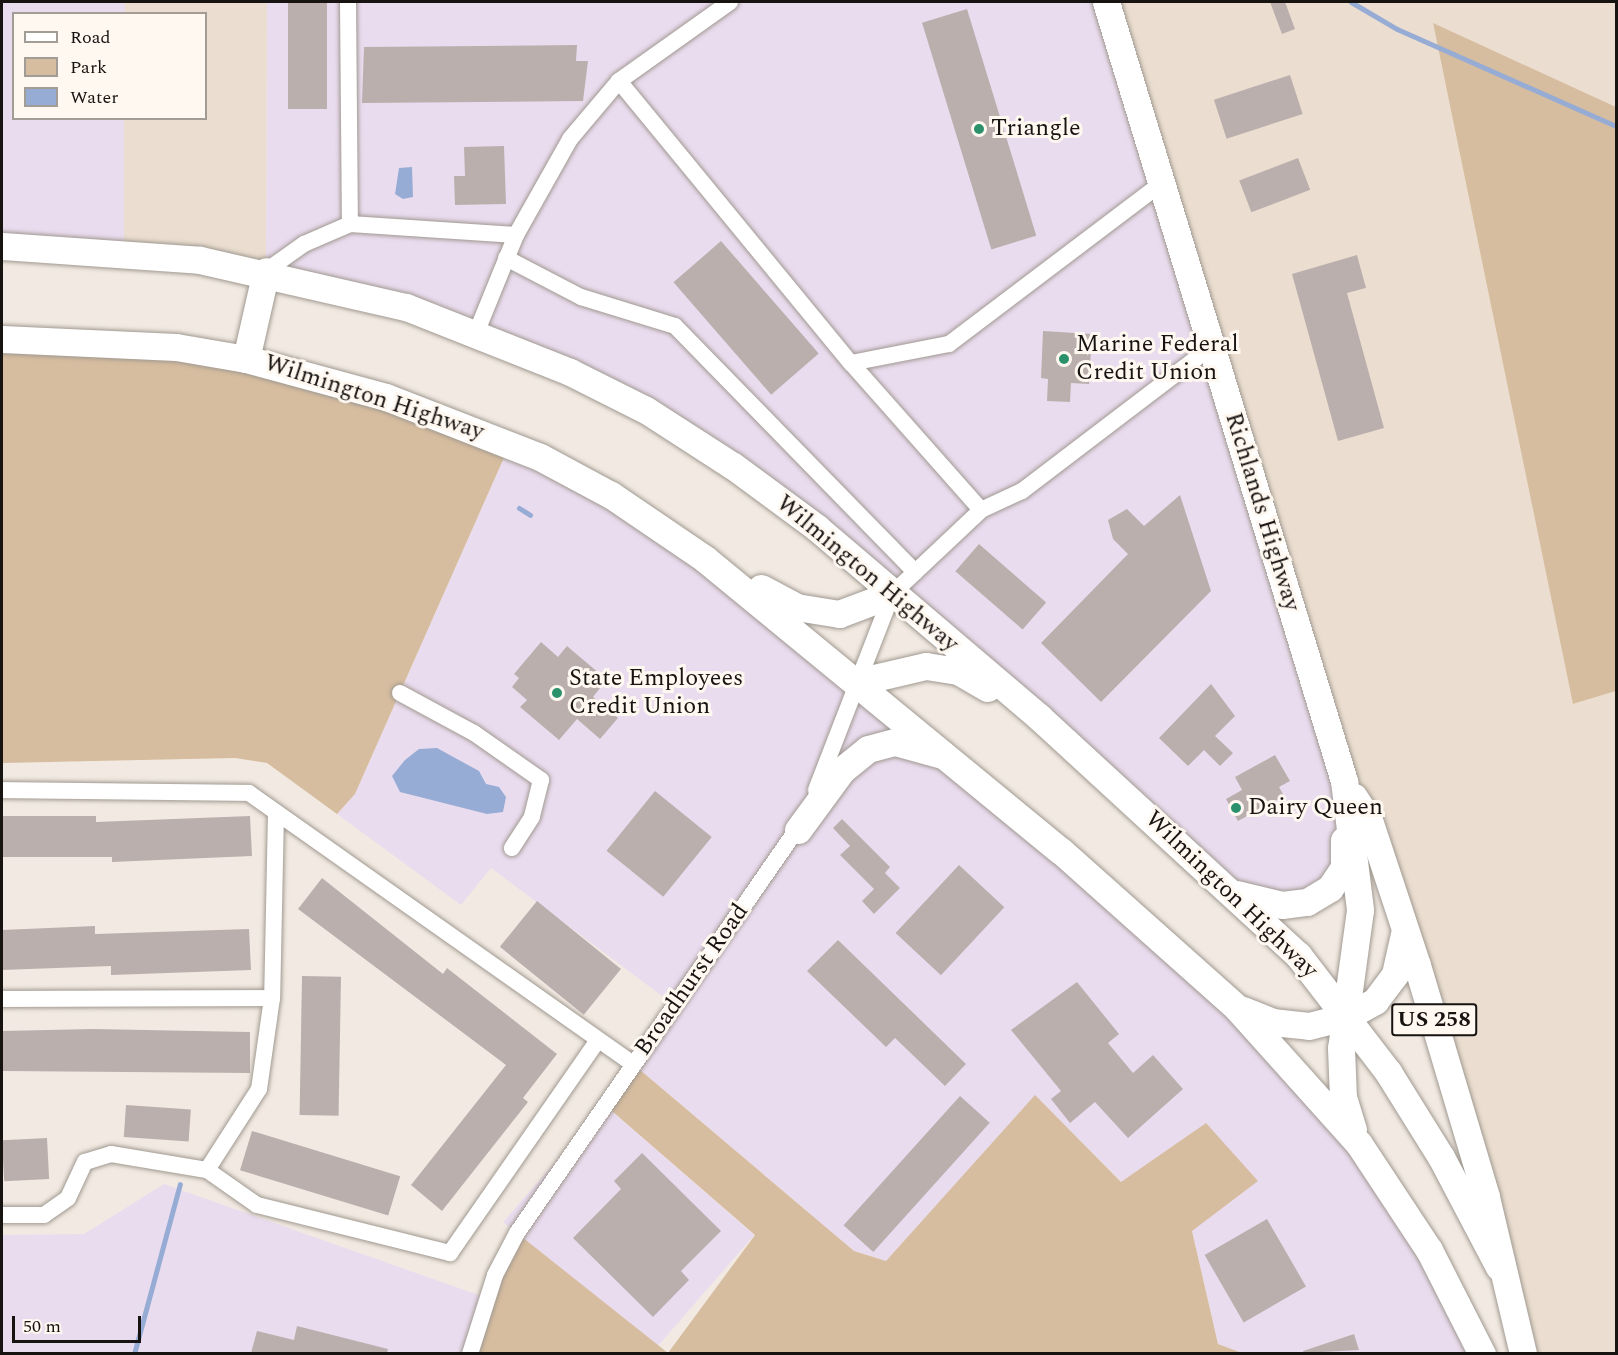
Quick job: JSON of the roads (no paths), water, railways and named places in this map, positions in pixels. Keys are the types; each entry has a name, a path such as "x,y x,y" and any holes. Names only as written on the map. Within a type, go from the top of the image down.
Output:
{"main road":[{"name":"Richlands Highway","path":"1106,2 1344,781 1360,910 1348,1016 1341,1048 1343,1097 1356,1139"},
{"name":"Wilmington Highway","path":"2,246 124,251 266,271 477,331 656,416 817,528 1039,717 1235,894 1298,955 1348,1016 1441,1157 1499,1267"},
{"path":"246,358 266,271"},
{"name":"Wilmington Highway","path":"2,339 176,347 246,358 386,397 492,435 611,495 705,559 947,756 1237,1008 1356,1139"},
{"path":"705,559 796,607 839,614 892,594"},
{"path":"857,682 926,666 958,671 1039,717"},
{"path":"798,830 843,770 868,749 895,742 947,756"},
{"name":"Richlands Highway","path":"1344,781 1369,820 1482,1186 1499,1267"},
{"path":"1235,894 1282,905 1307,902 1330,888 1344,867 1344,781"},
{"path":"1237,1008 1272,1022 1309,1026 1348,1016 1375,1001 1395,974 1404,934"},
{"path":"1356,1139 1429,1250 1482,1353"},
{"path":"1499,1267 1523,1353"}],"street":[{"path":"348,2 350,224"},
{"path":"477,331 516,235 570,139 619,81 730,2"},
{"path":"619,81 851,363 981,510"},
{"path":"851,363 949,344 1162,183"},
{"path":"266,271 304,244 350,224 516,235"},
{"path":"506,258 581,297 675,326 915,572"},
{"path":"892,594 981,510 1022,492 1212,346"},
{"name":"Broadhurst Road","path":"470,1353 495,1275 518,1233 633,1064 798,830 892,594"},
{"path":"400,693 474,733 541,780 532,817 512,848"},
{"path":"2,790 249,793 633,1064"},
{"path":"207,1170 259,1089 272,998 276,813"},
{"path":"2,999 272,998"},
{"path":"2,1215 44,1215 68,1198 85,1162 111,1155 207,1170 258,1205 450,1253 598,1040"}],"water":[{"path":"412,167 413,197 403,199 395,194 399,168"},
{"path":"437,748 479,771 486,784 499,787 506,797 503,812 487,814 400,792 392,776 405,760 419,749"}],"waterway":[{"path":"1351,2 1397,29 1616,126"},
{"path":"519,508 530,515"},
{"path":"134,1354 180,1184"}],"place":[{"name":"Triangle","path":"979,129"},
{"name":"Marine Federal Credit Union","path":"1064,359"},
{"name":"State Employees Credit Union","path":"557,693"},
{"name":"Dairy Queen","path":"1236,808"}]}
